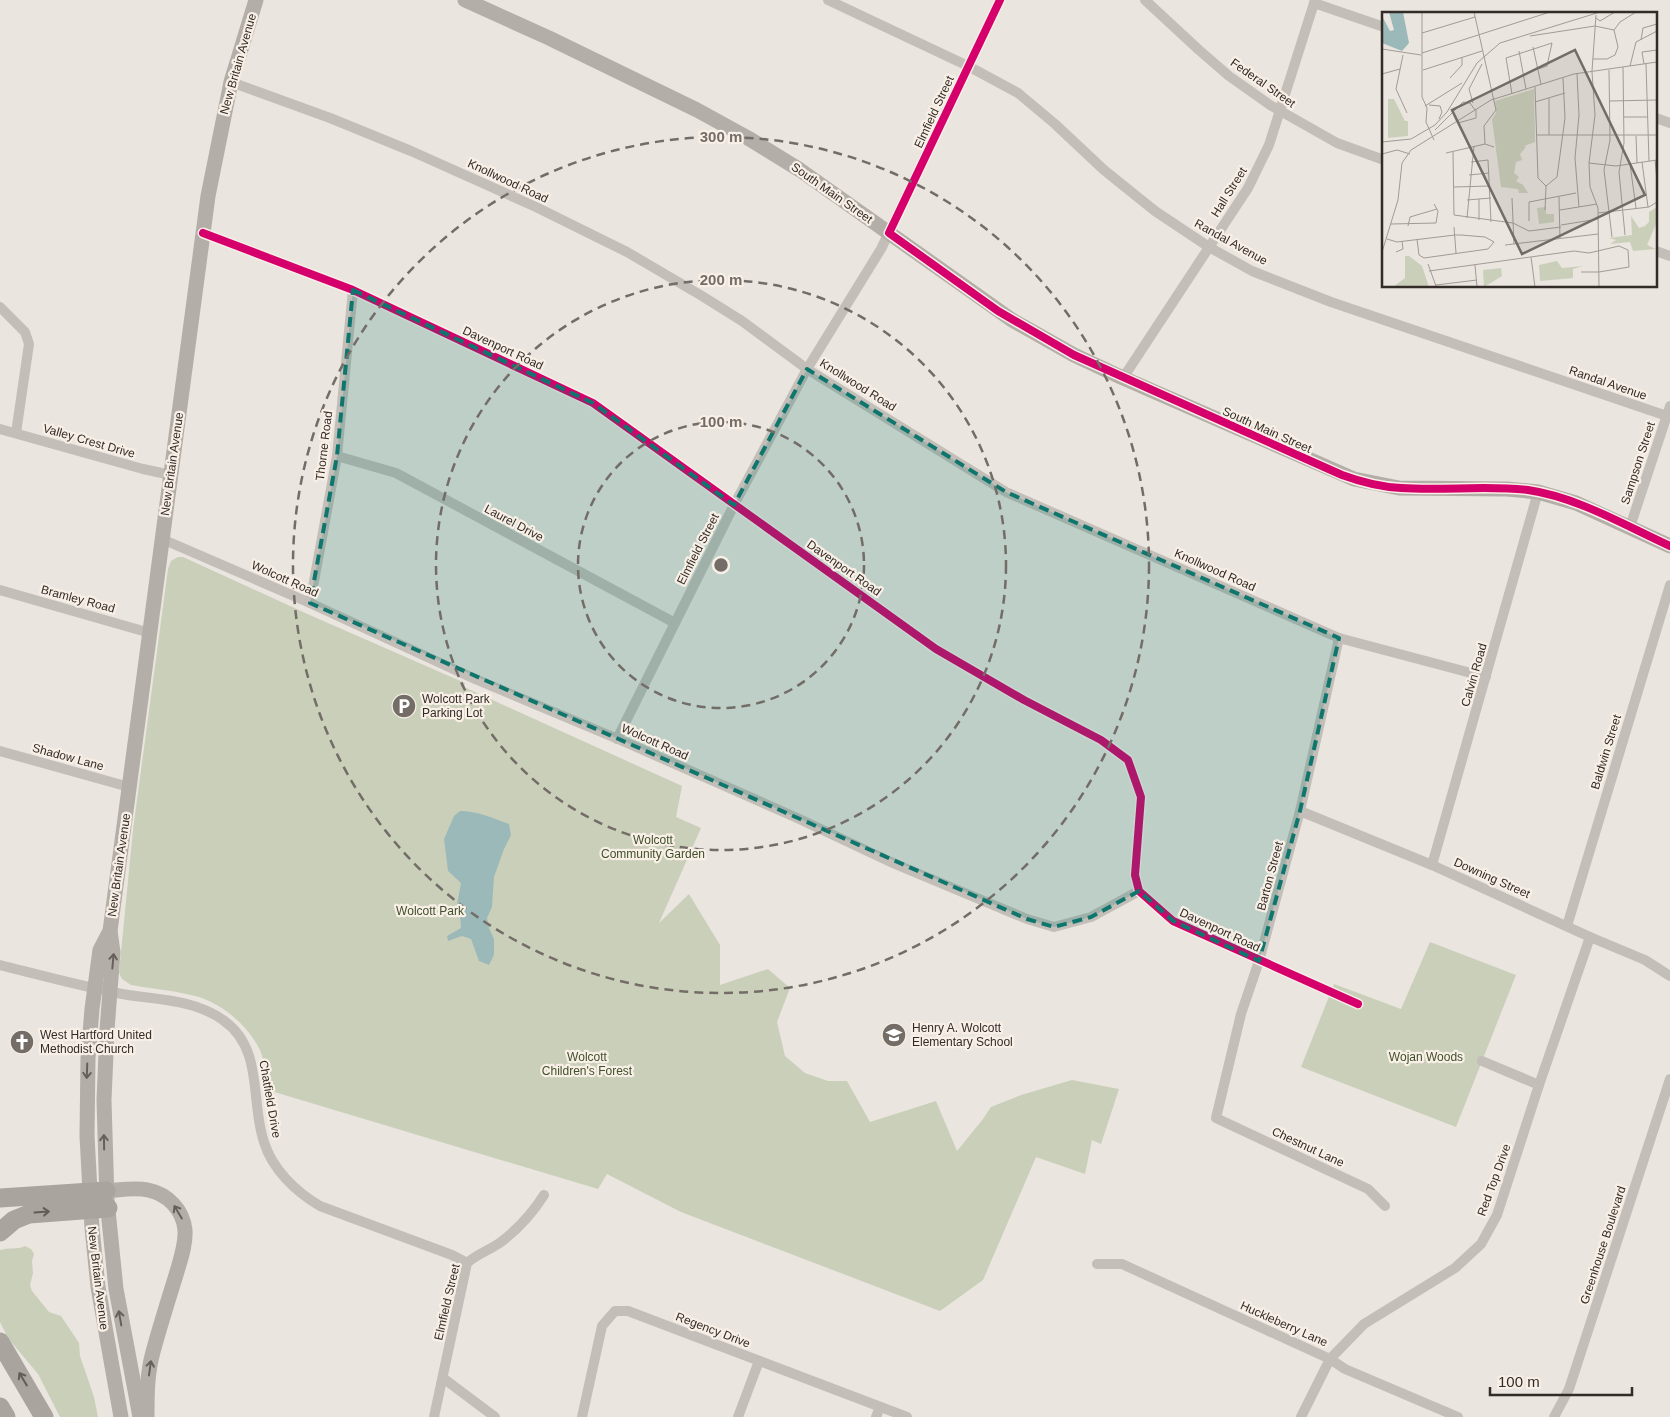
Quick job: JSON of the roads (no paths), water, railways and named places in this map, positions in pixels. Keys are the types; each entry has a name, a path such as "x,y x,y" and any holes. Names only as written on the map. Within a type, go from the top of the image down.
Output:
{"highway":[{"path":"0,1198 98,1200"},
{"path":"0,1232 10,1222 25,1215 98,1200"},
{"path":"0,1342 44,1417"},
{"path":"0,1407 6,1417"}],"main road":[{"name":"New Britain Avenue","path":"121,1417 101,1306 95,1260 110,991 114,952 110,931 208,196 231,82 256,0"},
{"name":"South Main Street","path":"465,0 549,38 715,119 800,170 1012,320 1074,355 1123,378 1354,479 1399,488 1507,489 1538,492 1576,503 1670,546"},
{"name":"New Britain Avenue","path":"110,931 100,950 94,988 89,1033 87,1136 140,1417"},
{"path":"98,1200 140,1189 156,1192 173,1204 180,1213 184,1223 184,1245 151,1360 148,1381 147,1417"}],"street":[{"name":"Randal Avenue","path":"828,0 968,66 1026,99 1104,170 1155,211 1209,247 1252,270 1331,302 1669,413"},
{"name":"Elmfield Street","path":"617,739 734,505 807,368 881,249 1000,0"},
{"name":"Federal Street","path":"1145,0 1229,76 1280,112 1337,143 1382,159"},
{"name":"Hall Street","path":"1123,378 1248,188 1260,166 1270,145 1315,2"},
{"path":"1315,2 1382,26"},
{"name":"Knollwood Road","path":"231,82 369,133 448,167 628,252 742,321 807,368 1006,492 1339,638 1486,677"},
{"path":"1658,119 1670,123"},
{"name":"Davenport Road","path":"203,233 353,290 593,403 936,649 1024,700 1101,740 1128,760 1141,797 1135,875 1139,891 1173,922 1358,1004"},
{"path":"1658,252 1670,256"},
{"name":"Thorne Road","path":"310,603 337,456 353,290"},
{"path":"0,307 25,332 29,344 16,433"},
{"name":"Sampson Street","path":"1630,527 1669,413"},
{"name":"Valley Crest Drive","path":"0,429 142,469 171,475"},
{"name":"Laurel Drive","path":"337,456 396,473 675,623"},
{"name":"Calvin Road","path":"1432,865 1538,492"},
{"name":"Wolcott Road","path":"162,539 310,603 475,679 795,817 895,864 1027,919 1054,927 1091,917 1139,891"},
{"name":"Baldwin Street","path":"1567,926 1670,585"},
{"name":"Bramley Road","path":"0,590 150,633"},
{"name":"Barton Street","path":"1216,1118 1241,1014 1259,961 1300,811 1339,638"},
{"name":"Shadow Lane","path":"0,751 129,787"},
{"name":"Downing Street","path":"1300,811 1432,865 1645,960 1670,976"},
{"name":"Red Top Drive","path":"1300,1417 1330,1359 1364,1324 1455,1268 1481,1244 1497,1215 1590,937"},
{"name":"Chatfield Drive","path":"0,965 94,988 204,1008 226,1021 241,1039 251,1060 264,1142 275,1164 296,1189 320,1206 452,1255 467,1263"},
{"path":"1482,1061 1539,1085"},
{"name":"Greenhouse Boulevard","path":"1554,1417 1569,1389 1670,1079"},
{"name":"Chestnut Lane","path":"1216,1118 1368,1189 1385,1206"},
{"name":"Elmfield Street","path":"434,1417 467,1263 517,1229 544,1196"},
{"name":"Huckleberry Lane","path":"1097,1264 1122,1264 1330,1359 1345,1369 1458,1417"},
{"name":"Regency Drive","path":"582,1417 602,1326 615,1312 628,1311 907,1417"},
{"path":"738,1417 758,1361"},
{"path":"443,1378 495,1417"},
{"path":"876,1417 880,1407"}],"water":[{"path":"460,811 491,817 509,824 511,835 494,877 492,907 487,918 494,939 494,955 489,965 479,961 471,939 462,936 448,941 447,936 461,928 460,914 456,910 461,883 448,871 444,839 454,816"}],"place":[{"name":"Wolcott Park Parking Lot","path":"404,706"},
{"name":"Henry A. Wolcott Elementary School","path":"894,1035"},
{"name":"West Hartford United Methodist Church","path":"22,1042"}],"park label":[{"name":"Wolcott Community Garden","path":"653,847"},
{"name":"Wolcott Park","path":"430,911"},
{"name":"Wojan Woods","path":"1426,1057"},
{"name":"Wolcott Children's Forest","path":"587,1064"}]}
